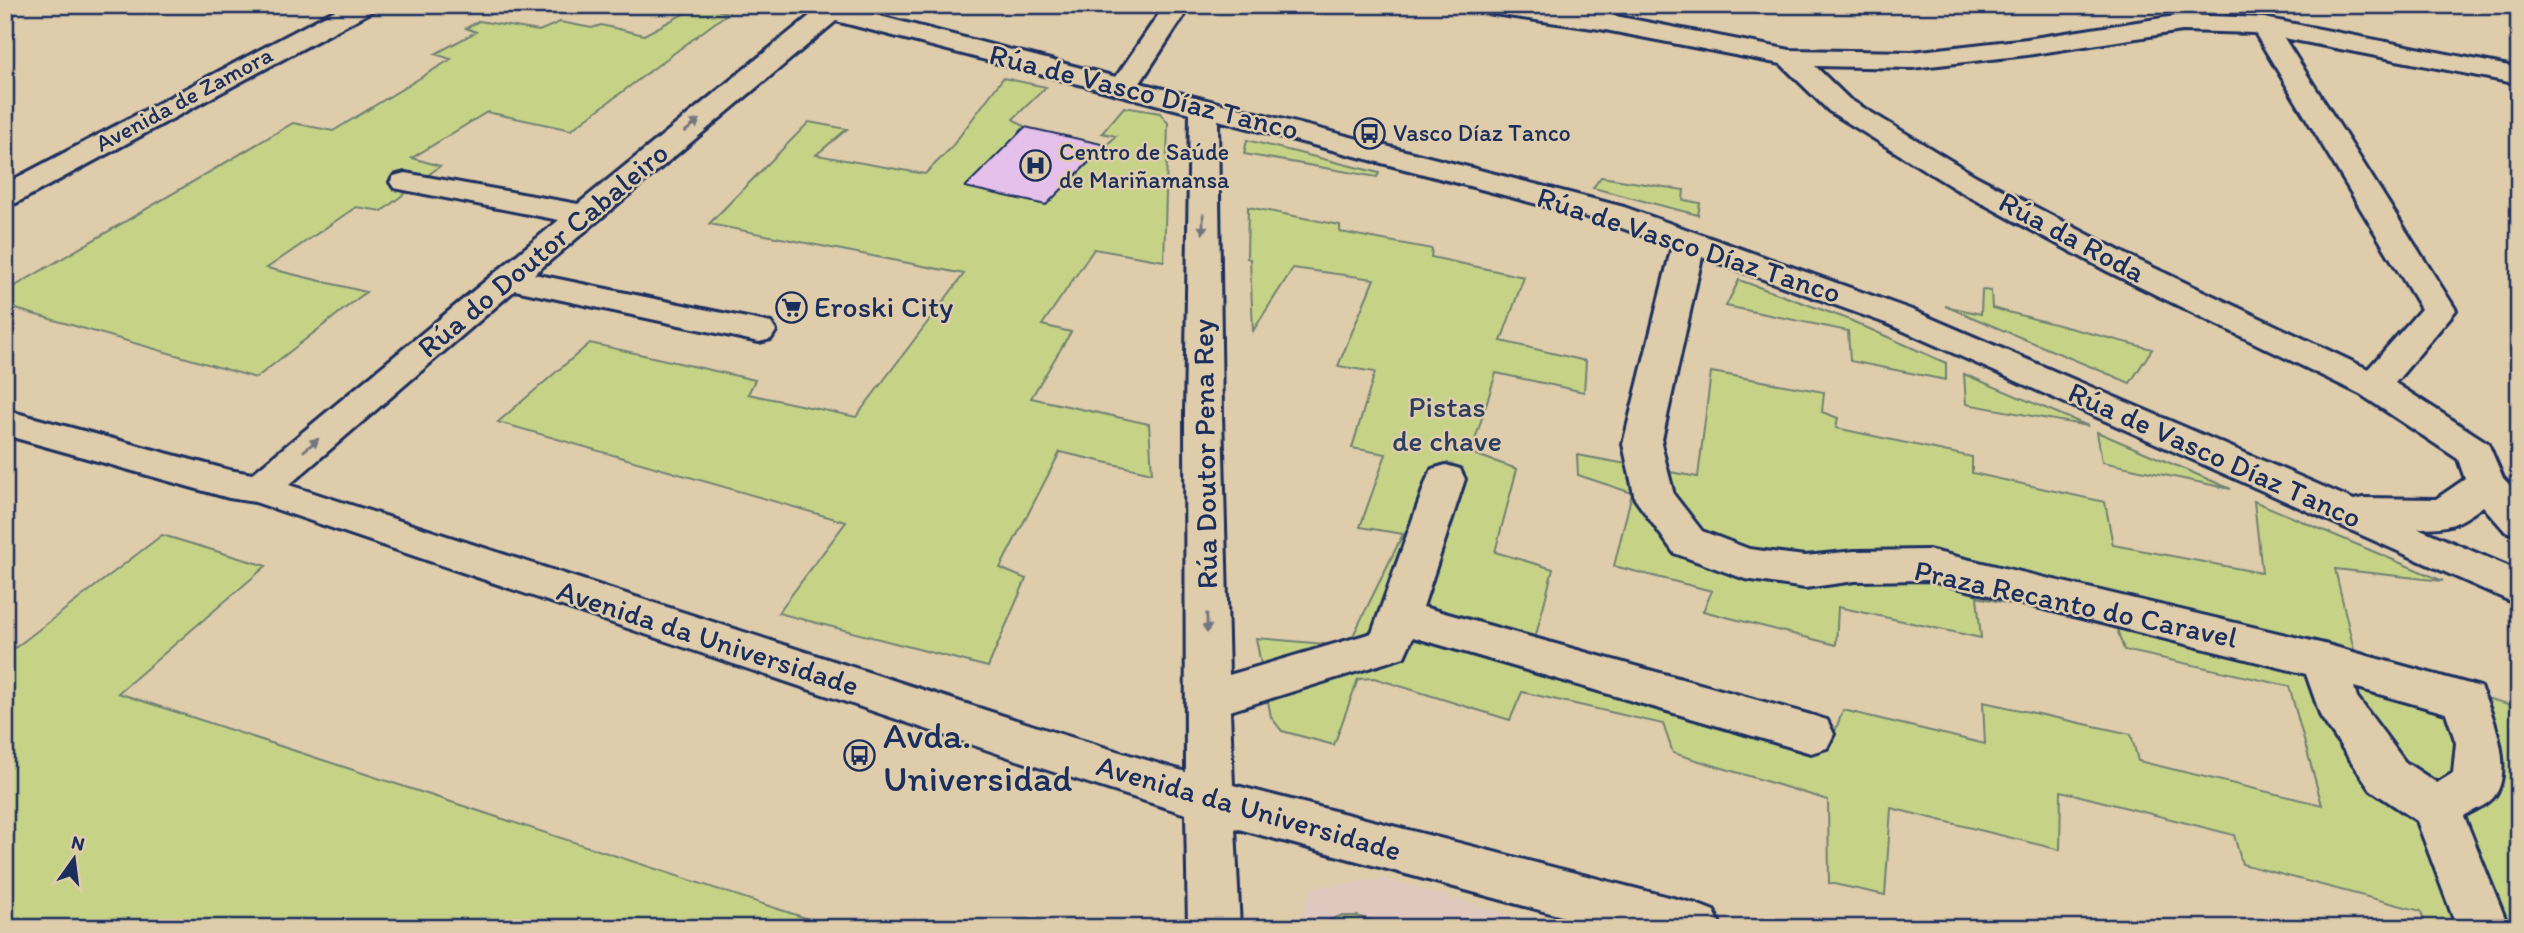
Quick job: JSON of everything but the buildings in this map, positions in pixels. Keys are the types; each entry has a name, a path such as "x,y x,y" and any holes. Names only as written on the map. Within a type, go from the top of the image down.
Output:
{"street":[{"name":"Avenida de Zamora","path":"5,196 365,5"},
{"path":"1124,86 1178,5"},
{"path":"1486,5 1600,21 1790,58 1912,60 2027,47 2182,23 2264,26 2519,76"},
{"name":"Rúa de Vasco Díaz Tanco","path":"822,8 1613,214 1900,317 2519,589"},
{"name":"Rúa do Doutor Cabaleiro","path":"259,489 584,215 822,8"},
{"path":"2264,26 2439,310 2373,386"},
{"name":"Rúa da Roda","path":"1790,58 1839,105 1965,182 2119,264 2373,386 2475,452 2486,484 2519,521"},
{"name":"Rúa Doutor Pena Rey","path":"1204,107 1203,274 1209,800 1214,928"},
{"path":"405,182 584,215"},
{"name":"Praza Recanto do Caravel","path":"1689,241 1642,444 1655,499 1688,541 1745,564 1805,572 1855,566 1928,565 2324,661 2464,700 2479,743 2476,784 2435,807"},
{"path":"508,279 759,331"},
{"name":"Avenida da Universidade","path":"5,422 229,484 259,489 1018,741 1209,800 1696,928"},
{"path":"1208,699 1389,645 1446,479"},
{"path":"2343,511 2444,514 2486,484"},
{"path":"1400,617 1811,734"},
{"path":"2324,661 2337,704 2388,776 2435,807 2483,928"}],"shaded area":[{"path":"1386,879 1553,928 1297,928 1312,887"}],"green space":[{"path":"700,5 728,13 571,130 487,112 412,158 440,166 382,211 356,207 267,268 366,292 256,378 5,306 5,292 293,123 333,131 451,59 435,54 476,32 466,28 479,21 539,31 560,22 592,28 601,25 644,35"},
{"path":"1003,78 1046,87 1013,119 1025,127 966,187 1046,205 1116,136 1102,133 1124,107 1160,113 1168,123 1164,261 1094,249 1042,325 1071,332 1031,398 1149,424 1152,473 1060,452 1000,568 1026,579 988,667 778,613 846,522 498,422 590,343 755,380 748,394 856,417 964,274 709,224 809,122 847,129 816,155 925,174 950,149"},
{"path":"1247,140 1379,173 1377,177 1244,154"},
{"path":"1601,177 1684,190 1683,200 1700,203 1698,215 1593,188"},
{"name":"Pistas de chave","path":"1248,207 1340,225 1340,232 1432,249 1431,257 1524,277 1501,341 1586,361 1584,392 1496,373 1471,453 1517,469 1495,552 1553,569 1535,639 1684,677 1690,713 1828,750 1843,710 1985,744 1983,702 2131,734 2138,761 2322,805 2289,686 2124,650 2116,626 1977,597 1981,638 1838,607 1836,645 1703,611 1712,591 1614,566 1632,493 1578,475 1577,455 1698,477 1711,372 1824,392 1822,412 1838,418 1836,428 1972,457 1972,473 2105,502 2113,545 2262,573 2254,501 2443,581 2335,569 2357,663 2512,705 2519,716 2519,928 2426,928 2421,911 2242,864 2234,835 2061,791 2060,850 1891,808 1885,895 1829,883 1828,800 1673,753 1663,724 1522,692 1510,720 1374,678 1358,679 1334,745 1282,731 1271,717 1256,638 1348,646 1403,534 1360,527 1386,454 1352,448 1375,372 1338,366 1374,279 1293,268 1253,331 1250,259 1247,258"},
{"path":"1739,280 1845,318 1946,363 1946,380 1850,361 1848,331 1726,306"},
{"path":"1982,290 1991,291 1992,308 2152,349 2130,383 1945,306 1981,314"},
{"path":"1964,374 2088,426 1966,404"},
{"path":"2097,432 2231,489 2102,462"},
{"path":"162,535 266,566 118,693 836,928 5,926 5,645 15,648"},
{"path":"1340,916 1357,916 1397,928 1309,928"}],"place":[{"name":"Vasco Díaz Tanco","path":"1370,133"},
{"name":"Centro de Saúde de Mariñamansa","path":"1036,166"},
{"name":"Eroski City","path":"791,307"},
{"name":"Avda. Universidad","path":"860,756"}]}
